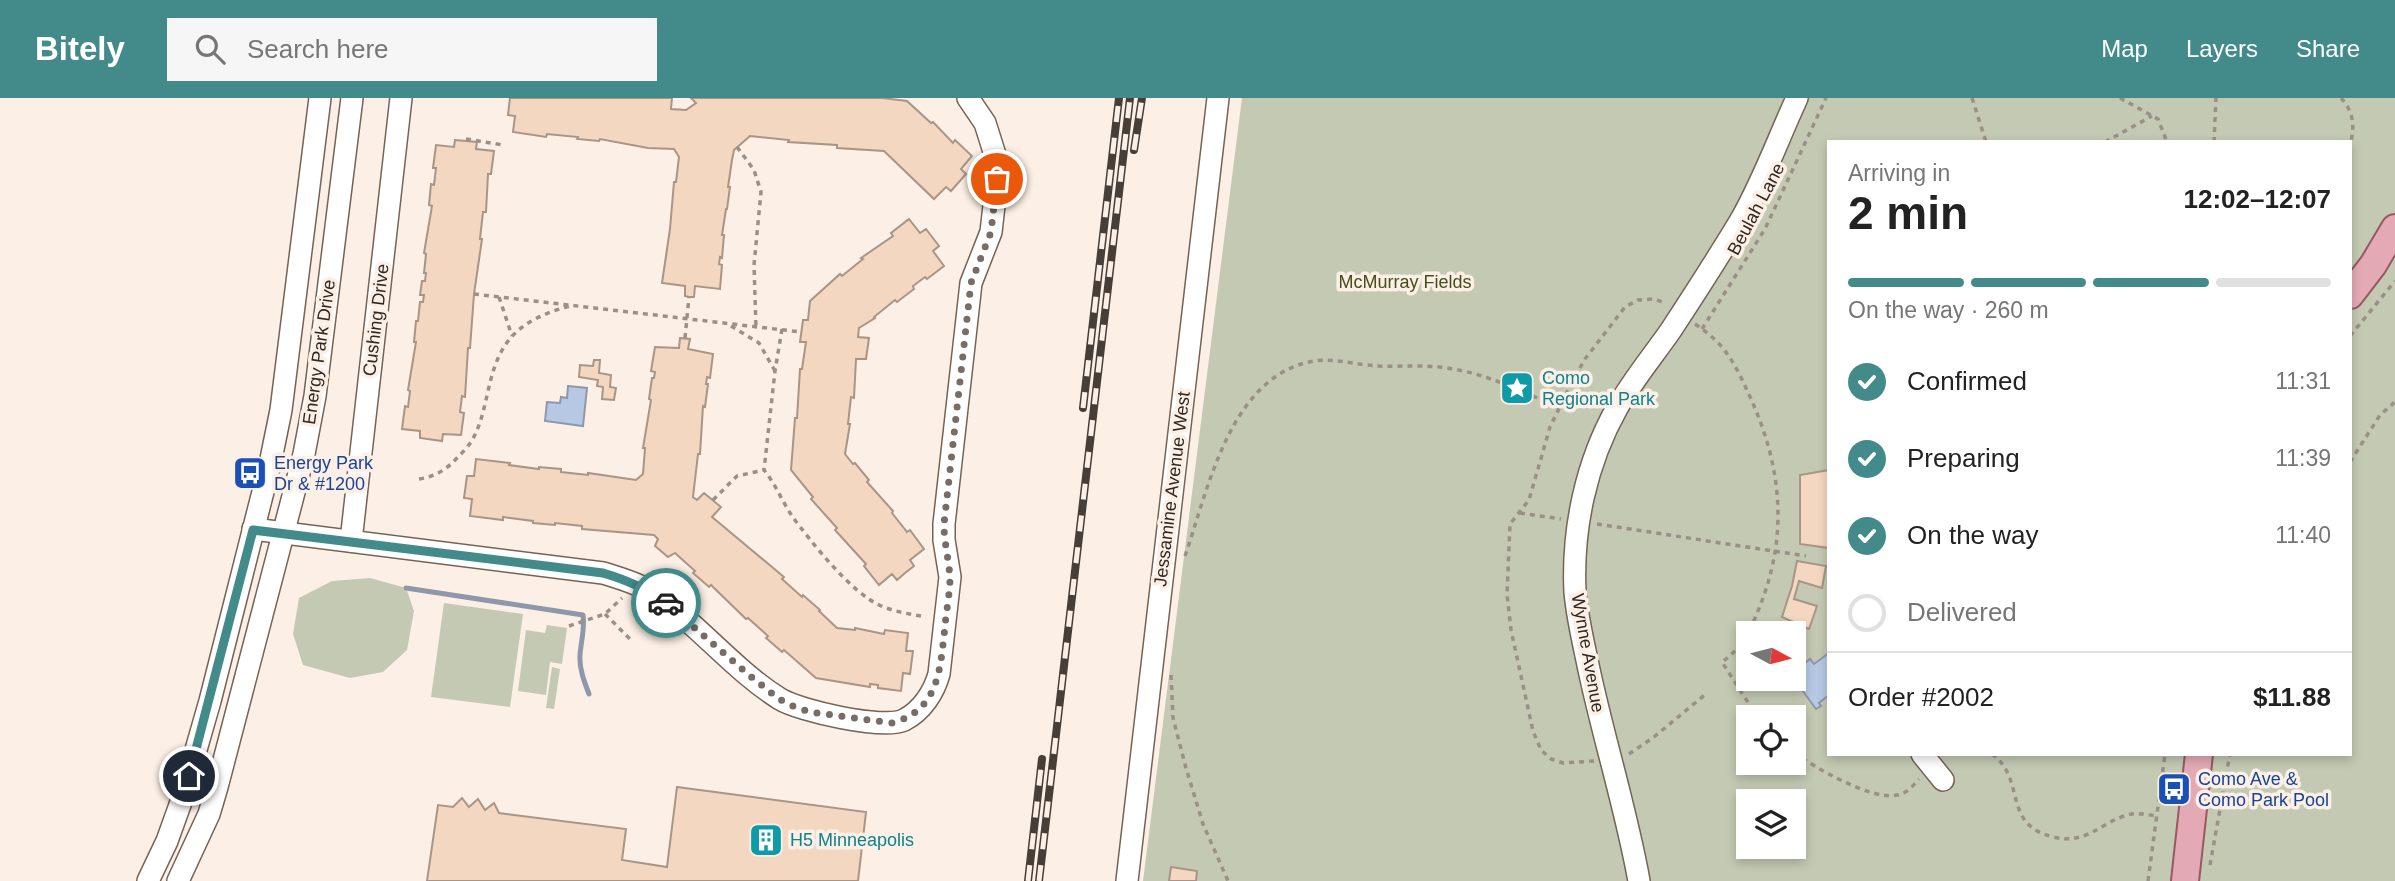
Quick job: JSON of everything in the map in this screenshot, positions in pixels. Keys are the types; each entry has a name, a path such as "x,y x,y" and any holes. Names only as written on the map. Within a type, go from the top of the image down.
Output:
{"main road":[{"path":"2352,292 2373,265 2395,228"},
{"path":"2185,881 2199,756"}],"street":[{"name":"Energy Park Drive","path":"148,881 167,841 181,802 253,530 281,411 320,98"},
{"name":"Energy Park Drive","path":"178,881 209,814 217,787 304,454 315,396 352,98"},
{"name":"Cushing Drive","path":"351,541 401,98"},
{"path":"253,530 603,573 633,583 664,601 779,699 810,712 879,723 905,720 934,690 939,674 950,578 944,524 967,316 974,272 991,232 997,179 996,158 985,123 968,98"},
{"name":"Jessamine Avenue West","path":"1127,881 1218,98"},
{"name":"Wynne Avenue","path":"1639,881 1622,801 1597,708 1581,628 1576,593 1578,522 1599,445 1617,408 1670,332 1741,220 1797,98"}],"path":[{"name":"Beulah Lane","path":"1775,550 1779,496 1770,447 1735,363 1726,349 1702,329 1765,229 1826,98"},
{"path":"1972,98 1985,140"},
{"path":"2120,98 2158,119 2166,140"},
{"path":"2214,140 2216,98"},
{"path":"2341,98 2348,105 2354,125 2351,140"},
{"path":"2109,140 2152,116"},
{"path":"466,139 503,145"},
{"path":"737,147 754,170 761,191 754,265 756,327"},
{"path":"2352,334 2395,281"},
{"path":"474,294 801,332"},
{"path":"499,296 512,336"},
{"path":"685,338 689,297"},
{"path":"419,479 431,477 453,463 471,442 497,359 512,336 542,315 573,305"},
{"path":"726,323 759,342 775,371"},
{"path":"782,329 764,470 775,483 791,515 862,595 881,606 945,621"},
{"path":"1184,561 1205,490 1222,449 1241,414 1266,384 1291,368 1316,361 1451,368 1482,375 1559,407"},
{"path":"2352,459 2380,415 2395,402"},
{"path":"713,500 737,476 764,470"},
{"path":"1520,513 1806,556"},
{"path":"1749,705 1721,662 1741,645 1754,621 1766,590 1775,550"},
{"path":"569,626 605,614 633,583"},
{"path":"605,614 632,641"},
{"path":"1171,670 1173,718 1203,824 1227,881"},
{"path":"1627,755 1654,737 1707,693"},
{"path":"1994,756 2010,774 2020,816 2041,833 2054,838 2090,834 2125,815 2139,813 2156,816"},
{"path":"2148,881 2165,756"},
{"path":"2210,869 2230,756"},
{"path":"1806,761 1860,789 1890,796 1906,792 1932,766"}],"green space":[{"name":"Como Regional Park","path":"1242,98 2395,98 2395,881 1143,881"},
{"path":"370,578 406,588 414,611 407,650 383,672 350,678 303,665 293,634 299,598 332,581"},
{"path":"444,603 523,614 510,707 431,697"},
{"path":"547,625 567,628 562,664 550,662 546,695 518,691 526,630 545,633"},
{"path":"552,667 560,669 554,709 546,708"}],"water":[{"path":"568,386 587,388 583,426 545,421 547,402 560,403 561,397 567,398"},
{"path":"1827,654 1827,697 1816,709 1803,691 1806,691 1806,662 1810,659 1814,664"}],"building":[{"path":"510,98 672,98 671,109 686,110 696,103 691,98 882,98 907,101 953,143 955,140 972,156 961,169 966,174 951,191 946,187 934,199 884,151 837,148 837,145 750,136 734,150 732,160 722,235 722,258 720,257 719,264 722,265 720,289 695,286 694,297 689,297 685,296 685,286 662,283 679,157 674,149 648,148 600,139 577,139 578,137 547,134 546,137 513,132 515,116 508,115"},
{"path":"455,140 477,142 476,149 494,151 491,174 488,174 486,212 483,212 465,397 462,396 460,412 464,413 461,435 443,434 442,441 420,438 420,431 402,429 405,406 408,407 416,321 424,295 420,295 426,273 424,253 432,206 429,205 436,168 433,168 436,145 454,147"},
{"path":"909,219 920,233 926,229 939,246 933,251 944,266 927,279 925,277 913,286 914,289 859,328 858,337 869,338 866,359 856,359 854,398 851,397 845,454 869,480 867,482 893,511 907,532 910,530 924,549 910,560 914,566 897,580 892,574 879,585 864,566 866,564 835,530 837,528 811,499 813,497 791,470 800,369 806,342 800,342 803,320 808,320 810,301 840,274 842,276 863,259 861,258 893,236 891,233"},
{"path":"680,338 690,339 688,349 713,354 710,378 707,377 706,384 693,497 697,500 704,493 721,507 712,517 784,577 782,579 820,610 837,628 855,628 884,634 885,630 908,633 906,651 913,651 910,674 903,673 901,691 878,688 878,685 870,684 870,687 816,678 766,638 768,636 711,585 709,587 693,573 695,571 675,553 668,557 655,546 658,539 654,535 582,529 582,526 533,523 503,517 503,520 470,516 472,499 464,498 467,476 474,476 476,459 636,480 643,474 643,448 655,372 651,371 655,347 679,348"},
{"path":"594,360 600,360 599,373 611,375 610,387 616,388 614,400 602,399 603,387 597,386 598,380 579,377 580,365 593,366"},
{"path":"1827,470 1827,548 1800,544 1800,475"},
{"path":"1797,561 1826,566 1822,588 1799,581 1794,599 1817,606 1809,629 1806,628 1806,621 1791,621 1782,617"},
{"name":"H5 Minneapolis","path":"677,787 866,812 858,881 427,881 438,805 453,807 462,798 469,807 478,799 485,810 494,803 499,813 626,829 622,860 667,867"},
{"path":"1171,867 1197,871 1196,881 1169,881"}],"waterway":[{"path":"406,588 583,615 580,660 589,694"}],"railway":[{"path":"1083,408 1119,98"},
{"path":"1039,881 1130,98"},
{"path":"1134,150 1142,98"},
{"path":"1028,881 1042,759"}],"way so far":[{"path":"666,603 749,675 779,699 793,706 810,712 892,723 905,720 926,701 934,690 939,674 948,599 950,578 944,524 971,283 991,232 997,179"}],"place":[{"name":"Como Regional Park","path":"1517,388"},
{"name":"Energy Park Dr & #1200","path":"250,473"},
{"name":"Como Ave & Como Park Pool","path":"2174,789"},
{"name":"H5 Minneapolis","path":"766,840"}],"route":[{"path":"189,776 253,530 603,573 646,589 666,603"}],"park label":[{"name":"McMurray Fields","path":"1405,282"}]}
